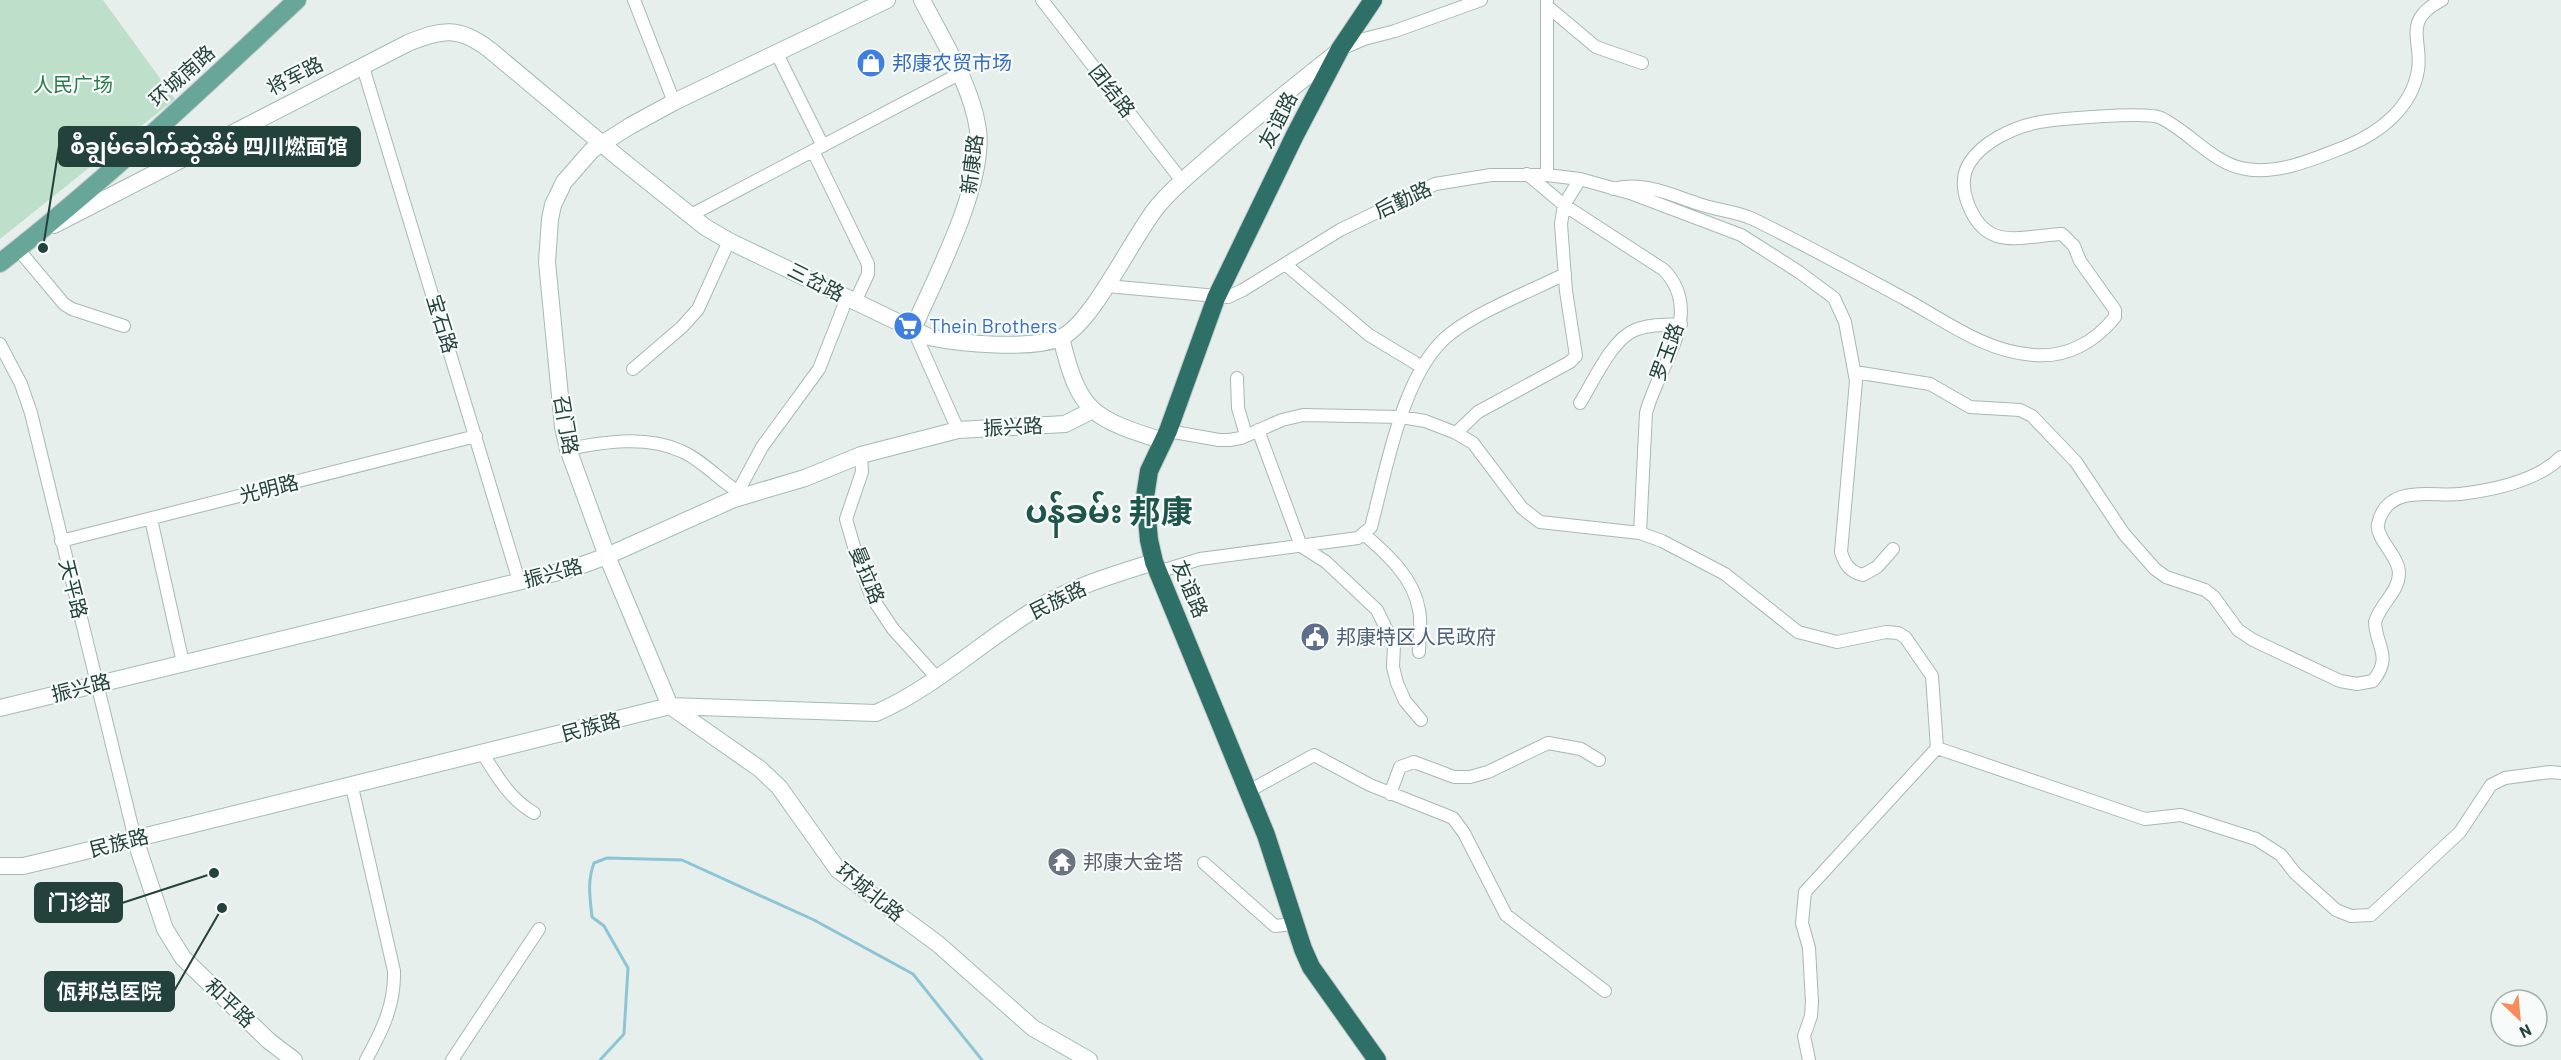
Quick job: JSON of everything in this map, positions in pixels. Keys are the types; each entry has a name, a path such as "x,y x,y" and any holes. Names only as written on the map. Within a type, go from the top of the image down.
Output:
{"highway":[{"name":"友谊路","path":"1373,0 1340,50 1295,135 1216,298 1166,436 1149,471 1145,497 1149,540 1156,567 1249,791 1311,967 1377,1060"}],"main road":[{"name":"环城南路","path":"41,231 297,0"},
{"path":"600,143 674,102 887,0"},
{"name":"新康路","path":"912,329 967,205 972,185 978,131 959,74 922,0"},
{"name":"将军路","path":"0,263 41,231 425,36 456,31 468,34 600,143"},
{"path":"1166,436 1117,426 1093,410 1080,395 1070,375 1061,338 1093,307 1156,208 1182,181 1248,123 1340,50"},
{"name":"三岔路","path":"600,143 689,216 729,241 929,337 948,341 1008,344 1061,338"},
{"name":"召门路","path":"600,143 564,182 553,205 547,234 552,323 567,449 607,556 670,706"},
{"path":"117,164 124,178 135,183"},
{"name":"振兴路","path":"0,708 571,569 607,556 735,495 804,478 861,454 958,430 1065,424 1093,410"},
{"name":"民族路","path":"0,866 23,866 352,787 670,706 876,713 906,700 998,634 1065,593 1156,567"},
{"name":"环城北路","path":"670,706 760,769 779,787 838,870 938,944 1033,1028 1089,1060"},
{"name":"和平路","path":"135,839 165,928 183,958 269,1041 294,1060"}],"street":[{"path":"634,0 674,102"},
{"name":"团结路","path":"1041,0 1182,181"},
{"path":"1340,50 1364,39 1395,31 1481,0"},
{"path":"1613,189 1637,185 1711,209 1750,218 1907,300 1980,342 2034,356 2061,355 2085,344 2104,331 2115,317 2115,310 2080,261 2074,246 2062,234 2023,240 2007,239 1988,233 1978,223 1965,196 1964,180 1968,164 1978,152 1992,141 2035,123 2152,114 2181,130 2226,163 2260,171 2292,165 2347,146 2375,132 2393,118 2414,85 2419,69 2415,38 2422,14 2442,0"},
{"path":"1547,3 1596,47 1642,63"},
{"path":"1547,3 1547,175"},
{"path":"567,449 607,441 655,444 687,454 735,495 762,447 819,369 851,300 868,274 868,264 777,54"},
{"name":"宝石路","path":"363,67 519,582"},
{"path":"689,216 959,74"},
{"name":"后勤路","path":"1107,286 1216,298 1235,295 1340,230 1435,184 1491,176 1527,174 1580,178 1630,193 1741,236 1763,247 1823,288 1841,309 1855,372 1855,399 1841,552 1848,568 1854,573 1863,575 1877,567 1893,549"},
{"name":"罗玉路","path":"1527,174 1564,205 1664,270 1674,280 1679,291 1681,324 1646,413 1640,533"},
{"path":"1456,433 1478,412 1574,360 1576,356 1564,274 1561,224 1564,205 1580,178"},
{"path":"633,369 682,327 698,309 729,241"},
{"path":"18,249 64,304 72,309 124,326"},
{"path":"1285,264 1369,335 1422,367"},
{"path":"1156,567 1358,538 1365,535 1371,526 1401,417 1422,367 1444,339 1460,327 1564,274"},
{"path":"1580,403 1619,341 1632,331 1642,328 1681,324"},
{"path":"912,329 958,430"},
{"name":"天平路","path":"0,344 4,361 31,413 135,839"},
{"path":"1855,372 1930,384 1970,407 2020,410 2032,416 2076,462 2124,534 2155,569 2166,577 2205,590 2214,597 2238,630 2253,640 2340,681 2357,684 2373,681 2383,665 2384,654 2375,622 2398,580 2397,563 2378,531 2378,525 2386,509 2393,502 2413,493 2458,494 2523,480 2544,472 2561,457"},
{"path":"1237,378 1238,408 1252,432 1300,546 1326,562 1377,610 1394,645 1393,667 1397,683 1406,701 1421,720"},
{"path":"1166,436 1219,440 1303,415 1401,417 1425,421 1456,433 1473,443 1522,508 1540,522 1640,533 1662,542 1725,574 1798,632 1837,642 1886,632 1898,633 1905,637 1932,676 1937,748 1805,892 1803,923 1809,948 1812,1002 1811,1017 1804,1036 1809,1060"},
{"name":"光明路","path":"61,541 476,436"},
{"name":"曼拉路","path":"861,454 862,472 846,519 857,557 871,596 893,629 938,679"},
{"path":"151,519 183,663"},
{"path":"1365,535 1388,556 1407,580 1419,609 1419,652"},
{"path":"1390,794 1400,767 1408,762 1414,762 1455,777 1470,777 1488,772 1548,743 1581,749 1599,760"},
{"path":"1937,748 2145,819 2181,815 2256,839 2281,855 2295,873 2336,910 2351,916 2371,915 2460,832 2491,785 2505,778 2550,772 2561,773"},
{"path":"483,754 506,791 519,804 534,813"},
{"path":"1249,791 1314,755 1390,794 1453,818 1464,833 1506,915 1605,991"},
{"path":"352,787 394,971 394,992 388,1015 366,1060"},
{"path":"1204,863 1275,926 1294,924"},
{"path":"452,1060 539,928"}],"green space":[{"name":"人民广场","path":"0,0 103,0 175,99 0,239"}],"waterway":[{"path":"600,1060 624,1034 628,968 604,926 592,917 590,877 594,863 607,858 682,860 814,920 913,974 982,1060"}],"place":[{"name":"邦康农贸市场","path":"871,63"},
{"name":"စီချွမ်ခေါက်ဆွဲအိမ် 四川燃面馆","path":"43,248"},
{"name":"Thein Brothers","path":"908,326"},
{"name":"邦康特区人民政府","path":"1315,637"},
{"name":"邦康大金塔","path":"1062,862"},
{"name":"门诊部","path":"214,873"},
{"name":"佤邦总医院","path":"222,908"}],"district":[{"name":"ပန်ခမ်း 邦康","path":"1109,512"}]}
